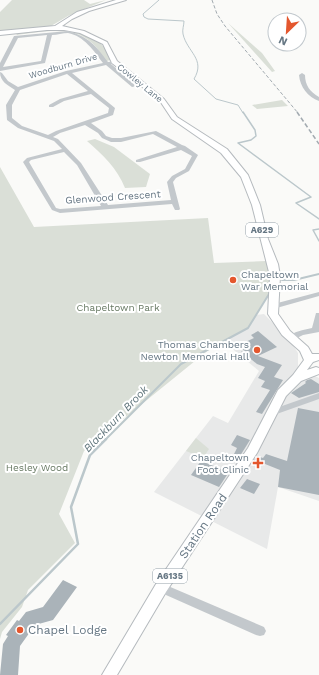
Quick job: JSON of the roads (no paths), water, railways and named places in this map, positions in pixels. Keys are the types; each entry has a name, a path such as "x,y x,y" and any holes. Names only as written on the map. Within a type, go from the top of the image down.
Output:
{"main road":[{"path":"118,0 123,0"},
{"path":"56,28 79,13 110,2 123,0"},
{"path":"64,28 67,21"},
{"name":"Cowley Lane","path":"0,33 64,28 82,32 105,43 109,49 110,63 162,100 174,118 217,145 245,177 256,206 264,239 273,264 275,276 273,314 291,338 304,349 319,356"},
{"name":"Cowley Lane","path":"304,349 308,362"},
{"path":"308,362 314,357 319,356"},
{"name":"A6135","path":"308,362 310,368 318,372"},
{"name":"Station Road","path":"108,675 161,588 243,466 282,393 297,378 308,362"},
{"name":"Station Road","path":"297,378 318,372"}],"street":[{"path":"0,68 16,37 68,32 82,37 92,45 134,86"},
{"path":"0,68 43,62 50,33"},
{"name":"Woodburn Drive","path":"18,89 68,72 110,63"},
{"path":"49,137 58,132 111,114 112,108 68,72"},
{"path":"0,74 6,82 18,89 9,105 9,118 20,127 56,140 79,164 106,208"},
{"path":"302,75 304,85 309,92 319,99"},
{"path":"51,106 62,100 92,92"},
{"name":"Glenwood Crescent","path":"66,150 29,159 26,162 54,209 60,211 176,205 170,182 174,177 187,170 195,155 154,132 121,140 111,140 104,137 100,132 87,123"},
{"path":"138,161 183,147"},
{"path":"273,307 319,294"},
{"path":"291,338 302,333 316,330 319,315"},
{"path":"271,413 319,396"},
{"path":"161,588 260,631"}],"waterway":[{"name":"Blackburn Brook","path":"159,0 143,14 144,17 148,19 184,21 183,34 197,61 198,66 194,79 216,99 238,105 243,113"},
{"name":"Blackburn Brook","path":"243,112 255,130 256,136 251,140 238,143 311,197 296,203 319,219"},
{"name":"Blackburn Brook","path":"319,229 313,230 319,241"},
{"name":"Blackburn Brook","path":"282,280 294,280 319,274"},
{"name":"Blackburn Brook","path":"0,624 78,544 71,507 90,455 181,364 248,328 269,294"}],"railway":[{"path":"212,0 217,14 225,26 298,113"},
{"path":"297,112 319,144"}],"place":[{"name":"Chapeltown War Memorial","path":"233,280"},
{"name":"Thomas Chambers Newton Memorial Hall","path":"257,350"},
{"name":"Chapeltown Foot Clinic","path":"258,463"},
{"name":"Chapel Lodge","path":"20,630"}],"park label":[{"name":"Chapeltown Park","path":"118,307"},
{"name":"Hesley Wood","path":"37,467"}]}
